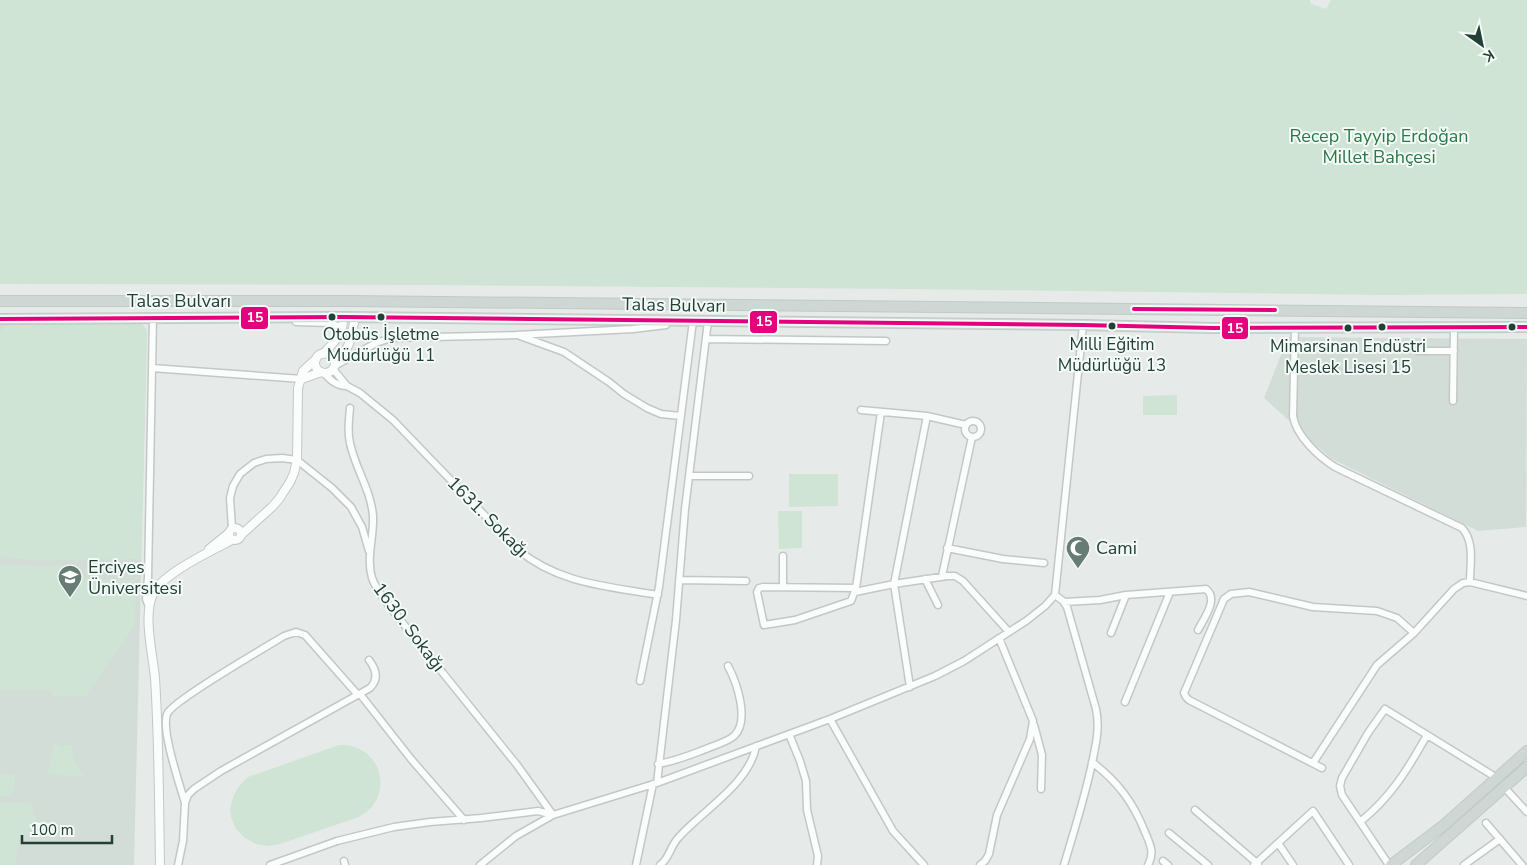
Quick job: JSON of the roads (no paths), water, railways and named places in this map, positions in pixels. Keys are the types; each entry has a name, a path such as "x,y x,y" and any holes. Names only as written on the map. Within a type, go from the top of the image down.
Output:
{"main road":[{"path":"0,295 363,296 1421,305 1464,312"},
{"name":"Talas Bulvarı","path":"0,301 360,302 1526,313"},
{"name":"Talas Bulvarı","path":"0,319 355,317 1213,328 1525,328"},
{"path":"1390,865 1430,837 1527,752"},
{"path":"1416,865 1527,767"},
{"path":"1504,787 1527,777"}],"street":[{"path":"160,865 155,676 150,638 149,607 152,594 159,584 206,552 213,545 260,517 272,507 285,491 294,473 297,460 297,393 302,379 301,375 305,368 323,354 338,338 343,328 343,317"},
{"path":"334,366 344,355 349,344 355,317"},
{"path":"149,607 146,599 153,318"},
{"path":"250,318 330,323 343,328"},
{"path":"152,368 302,379 323,373 376,343 399,338 633,329 693,321 658,595 640,681"},
{"path":"636,865 658,764 676,620 689,476 708,321"},
{"path":"480,865 516,836 552,815 655,783 830,719 910,687 949,669 1040,611 1055,595 1083,326"},
{"path":"1453,401 1454,327"},
{"path":"1295,328 1293,416 1297,429 1318,454 1335,467 1462,528 1467,534 1471,545 1470,582"},
{"path":"516,335 564,352 647,408 661,414 681,416"},
{"path":"706,339 886,341"},
{"path":"349,344 362,350"},
{"path":"1418,351 1454,351"},
{"path":"323,354 332,357 334,366"},
{"path":"316,359 316,368 323,373"},
{"name":"1631. Sokağı","path":"334,366 348,386"},
{"name":"1631. Sokağı","path":"323,373 334,382 360,392 391,418 517,549 535,563 580,582 658,595"},
{"name":"1630. Sokağı","path":"350,408 348,433 350,445 372,508 371,573 377,590 517,765 552,815"},
{"path":"861,410 927,416 966,425 973,420 980,424 981,432 977,436 972,437"},
{"path":"881,412 856,590 851,601 795,620 764,624 757,594 758,589 761,587 856,590 952,576 963,581 1009,632"},
{"path":"910,687 894,584 927,416"},
{"path":"966,425 966,432 972,437"},
{"path":"942,576 972,437"},
{"path":"235,532 230,498 233,486 240,474 254,463 266,459 282,458 297,460 332,488 351,507 362,527 370,555"},
{"path":"689,476 749,476"},
{"path":"947,548 1003,559 1044,563"},
{"path":"783,556 783,587"},
{"path":"925,579 938,605"},
{"path":"679,580 746,581"},
{"path":"1313,763 1377,665 1414,633 1454,589 1463,583 1470,582 1527,596"},
{"path":"1064,602 1206,589 1212,596 1212,601 1198,630"},
{"path":"1125,702 1170,592"},
{"path":"1322,768 1186,697 1184,693 1224,599 1231,594 1249,592 1313,607 1377,611 1397,618 1414,633"},
{"path":"1055,595 1067,607 1097,716 1097,737 1092,762 1064,865"},
{"path":"1111,634 1126,595"},
{"path":"185,804 171,756 166,718 171,708 212,680 284,636 299,633 305,635 359,694 464,820"},
{"path":"1000,638 1033,721 1042,755 1041,789"},
{"path":"178,865 183,841 185,804 188,795 221,771 370,688 375,681 375,669 369,660"},
{"path":"658,764 675,761 729,740 738,732 741,716 740,700 736,683 728,666"},
{"path":"1390,865 1342,795 1340,784 1368,733 1385,709 1498,778"},
{"path":"830,719 893,831 924,865"},
{"path":"980,865 989,854 997,815 1030,738 1033,721"},
{"path":"789,734 806,781 807,810 818,856 817,865"},
{"path":"1360,822 1396,786 1427,735"},
{"path":"660,865 668,858 677,838 726,793 747,769 753,758 756,746"},
{"path":"1092,762 1116,783 1134,807 1152,849 1148,865"},
{"path":"1504,787 1527,812"},
{"path":"1195,810 1257,864 1313,811 1349,865"},
{"path":"270,865 337,841 412,824 538,811 552,815"},
{"path":"1486,823 1522,865"},
{"path":"1169,833 1208,865"},
{"path":"1464,865 1500,839"},
{"path":"1278,843 1293,865"}],"place":[{"name":"Otobüs İşletme Müdürlüğü 11","path":"381,317"},
{"name":"Milli Eğitim Müdürlüğü 13","path":"1112,326"},
{"name":"Mimarsinan Endüstri Meslek Lisesi 15","path":"1348,328"},
{"name":"Cami","path":"1078,569"},
{"name":"Erciyes Üniversitesi","path":"70,598"}],"park label":[{"name":"Recep Tayyip Erdoğan Millet Bahçesi","path":"1379,146"}]}
